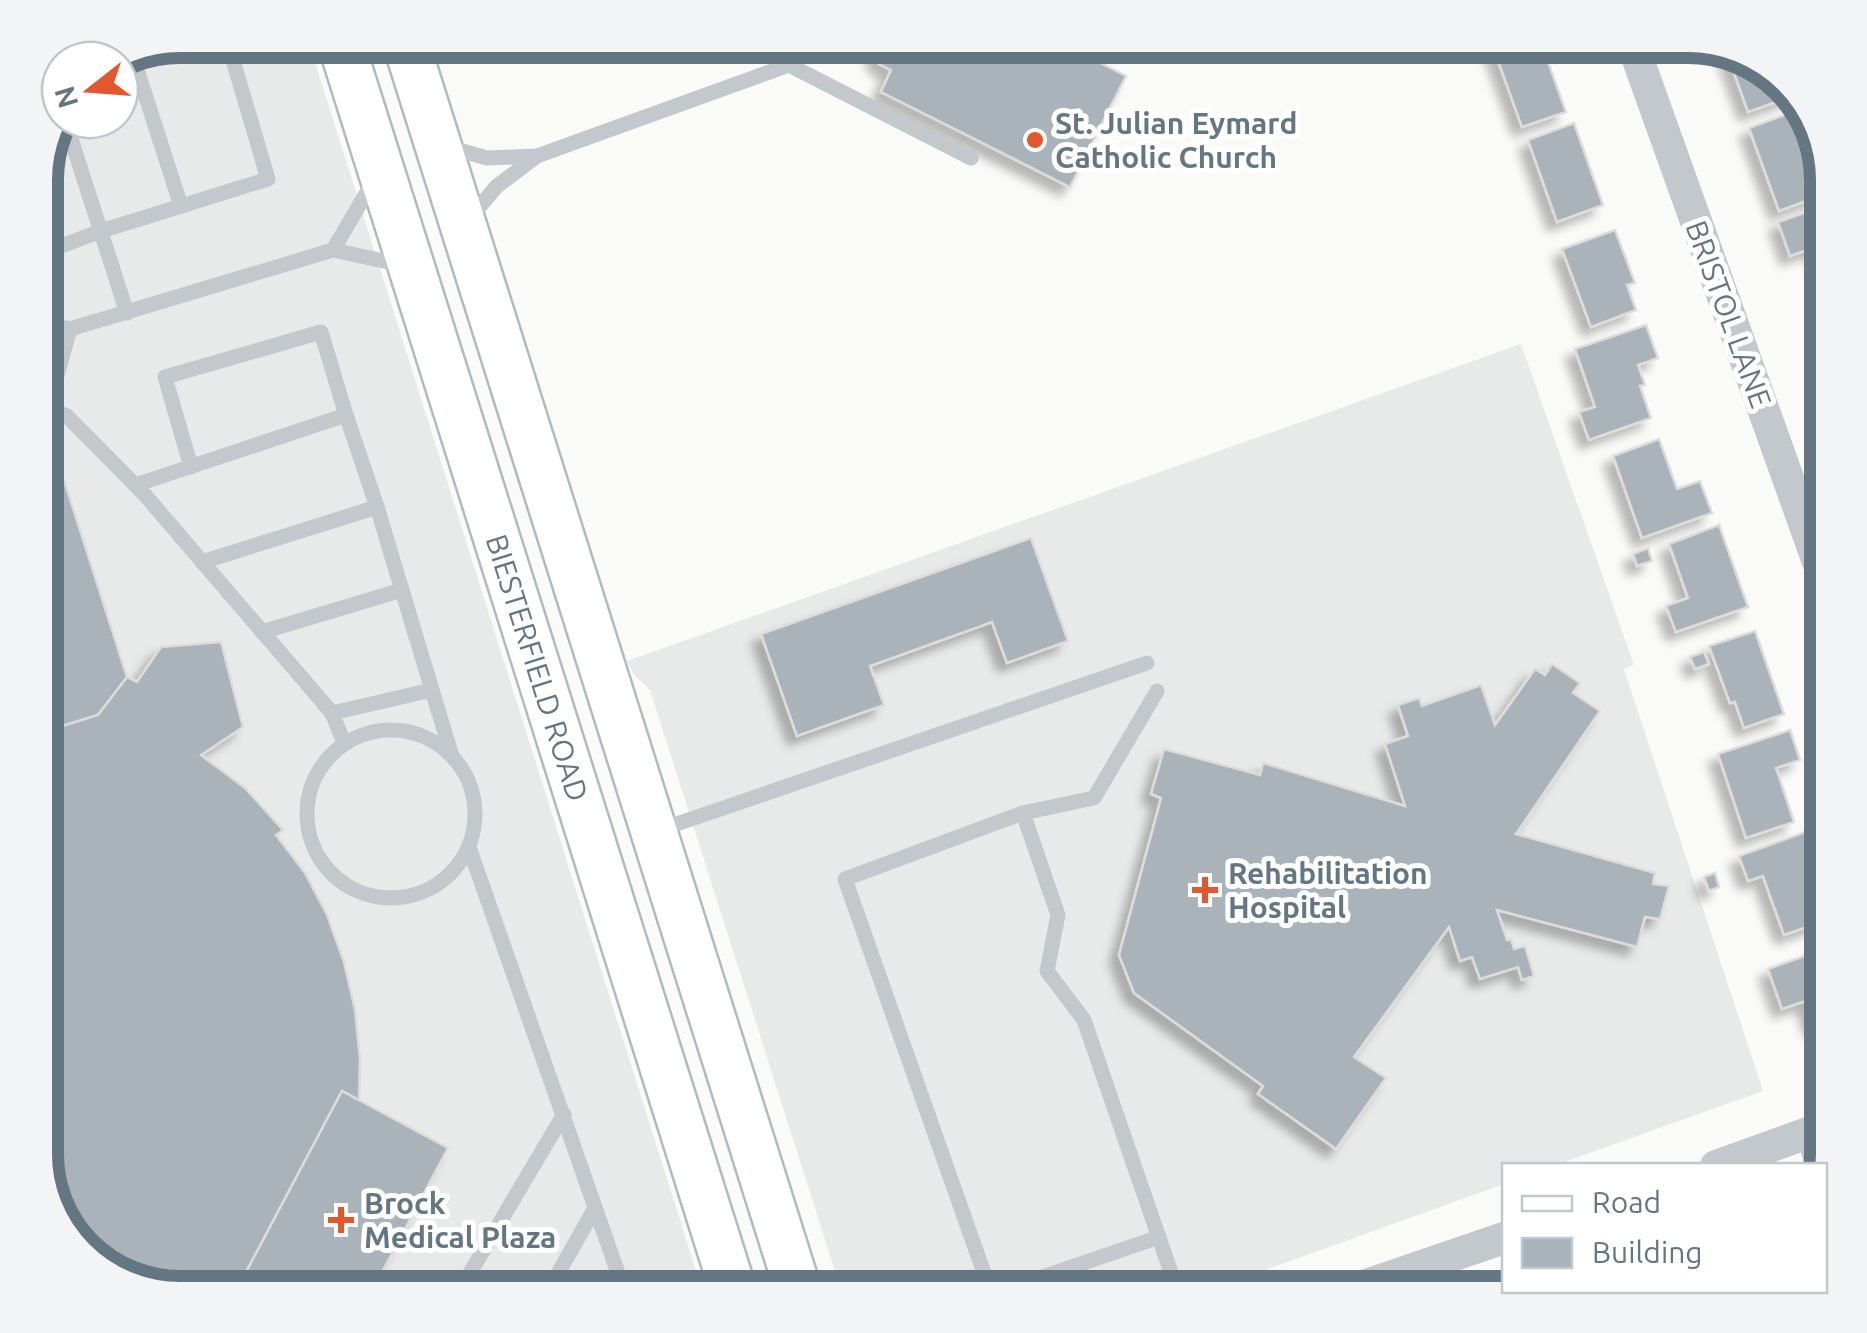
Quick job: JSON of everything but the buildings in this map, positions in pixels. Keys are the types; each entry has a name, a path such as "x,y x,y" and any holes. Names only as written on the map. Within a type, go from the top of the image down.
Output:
{"main road":[{"name":"BIESTERFIELD ROAD","path":"345,57 729,1276"},
{"name":"BIESTERFIELD ROAD","path":"410,57 794,1276"}],"street":[{"name":"BRISTOL LANE","path":"1638,57 1810,539"},
{"path":"1728,1163 1810,1143"},
{"path":"1394,1276 1502,1239"}],"lane":[{"path":"58,247 268,179 232,57"},
{"path":"789,66 793,57"},
{"path":"462,226 497,186 537,156 789,66 971,158"},
{"path":"140,76 181,206"},
{"path":"71,140 128,313"},
{"path":"436,142 487,158 537,156"},
{"path":"332,250 380,170"},
{"path":"58,326 70,328 128,313 332,250 411,268"},
{"path":"58,364 70,328"},
{"path":"191,467 165,377 321,332 451,754"},
{"path":"58,412 68,416 136,486 202,562 332,713 344,743"},
{"path":"136,486 346,415"},
{"path":"202,562 377,508"},
{"path":"262,632 402,590"},
{"path":"654,832 1147,663"},
{"path":"332,713 432,690"},
{"path":"988,1276 845,879 1023,813 1094,798 1157,691"},
{"path":"399,729 427,737 451,754 466,774 474,798 476,823 469,848 453,871 431,889 404,897 375,897 349,887 327,869 312,844 306,816 310,788 323,763 344,743 370,731 399,729"},
{"path":"1023,813 1058,914 1047,972 1084,1020 1172,1276"},
{"path":"469,848 619,1276"},
{"path":"468,1276 564,1114"},
{"path":"557,1276 596,1208"},
{"path":"1044,1276 1158,1237"}],"shaded area":[{"path":"179,57 313,57 698,1276 179,1276 140,1269 118,1259 88,1234 74,1215 58,1162 58,171 65,140 140,140 140,65"},
{"name":"Rehabilitation Hospital","path":"1521,344 1634,665 1624,669 1763,1091 1562,1163 1502,1163 1502,1185 1248,1276 837,1276 650,690 635,676 627,661"}],"place":[{"name":"St. Julian Eymard Catholic Church","path":"1035,140"},
{"name":"Rehabilitation Hospital","path":"1205,890"},
{"name":"Brock Medical Plaza","path":"341,1220"}]}
